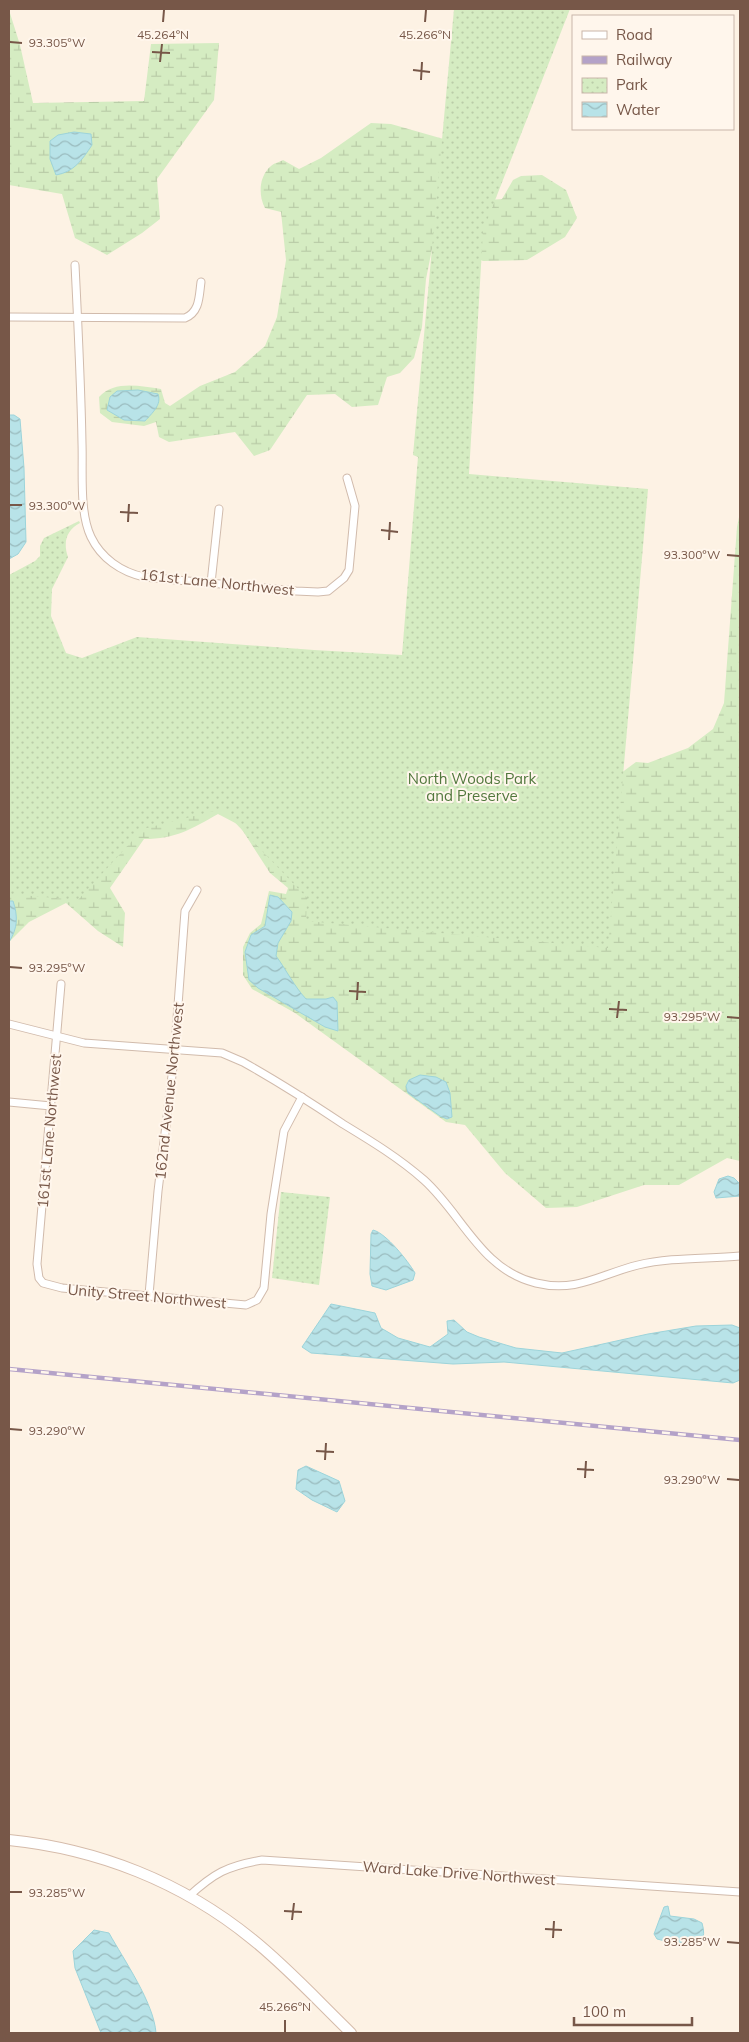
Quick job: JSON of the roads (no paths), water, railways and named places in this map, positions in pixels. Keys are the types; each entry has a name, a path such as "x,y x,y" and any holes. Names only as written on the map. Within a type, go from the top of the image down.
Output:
{"main road":[{"path":"9,1840 70,1850 111,1860 151,1876 216,1912 252,1939 351,2033"}],"street":[{"name":"161st Lane Northwest","path":"75,265 84,508 90,535 96,548 109,562 144,577 318,592 328,590 336,586 349,570 355,506 347,478"},
{"path":"9,317 120,316 185,318 192,314 198,303 200,282"},
{"path":"211,582 220,509"},
{"name":"162nd Avenue Northwest","path":"149,1295 175,1049 185,911 197,890"},
{"name":"161st Lane Northwest","path":"39,1278 36,1264 60,984"},
{"path":"9,1024 84,1043 175,1049 233,1057 265,1074 396,1157 425,1180 450,1209 470,1237 491,1260 511,1274 535,1283 561,1286 587,1283 638,1265 666,1261 740,1256"},
{"name":"Unity Street Northwest","path":"39,1278 43,1283 62,1288 246,1305 257,1300 264,1288 271,1214 284,1131 302,1098"},
{"path":"9,1102 51,1106"},
{"name":"Ward Lake Drive Northwest","path":"188,1897 204,1882 223,1870 243,1863 262,1860 740,1892"}],"water":[{"path":"74,132 91,134 92,145 73,168 56,175 50,159 50,141 58,135"},
{"path":"138,390 158,394 159,398 159,402 153,412 145,421 124,420 107,410 110,397 117,391"},
{"path":"9,415 14,415 20,419 24,468 26,542 18,554 9,559"},
{"path":"270,895 278,897 292,912 291,921 278,943 276,956 306,999 333,997 337,1002 338,1031 325,1027 258,988 249,980 245,952 251,935 265,926"},
{"path":"9,901 13,901 16,912 16,927 9,942"},
{"path":"420,1075 436,1077 446,1082 450,1093 452,1117 447,1119 440,1116 408,1093 406,1086 409,1080"},
{"path":"728,1176 734,1178 740,1184 740,1196 716,1198 714,1192 719,1179"},
{"path":"373,1230 384,1236 402,1255 415,1273 413,1280 386,1290 372,1286 370,1274 371,1234"},
{"path":"331,1304 375,1313 381,1328 398,1338 430,1347 448,1334 447,1321 454,1320 467,1332 479,1337 516,1348 562,1353 648,1334 696,1326 732,1325 740,1328 740,1380 733,1383 504,1362 453,1364 311,1353 302,1347"},
{"path":"306,1466 339,1481 345,1501 337,1512 312,1500 296,1489 298,1470"},
{"path":"668,1906 670,1916 694,1919 702,1923 704,1933 702,1940 697,1944 690,1945 657,1939 654,1934 664,1907"},
{"path":"94,1930 109,1933 144,1995 154,2021 156,2033 101,2033 75,1968 73,1951"}],"railway":[{"path":"9,1369 740,1440"}],"park label":[{"name":"North Woods Park and Preserve","path":"472,786"}]}
